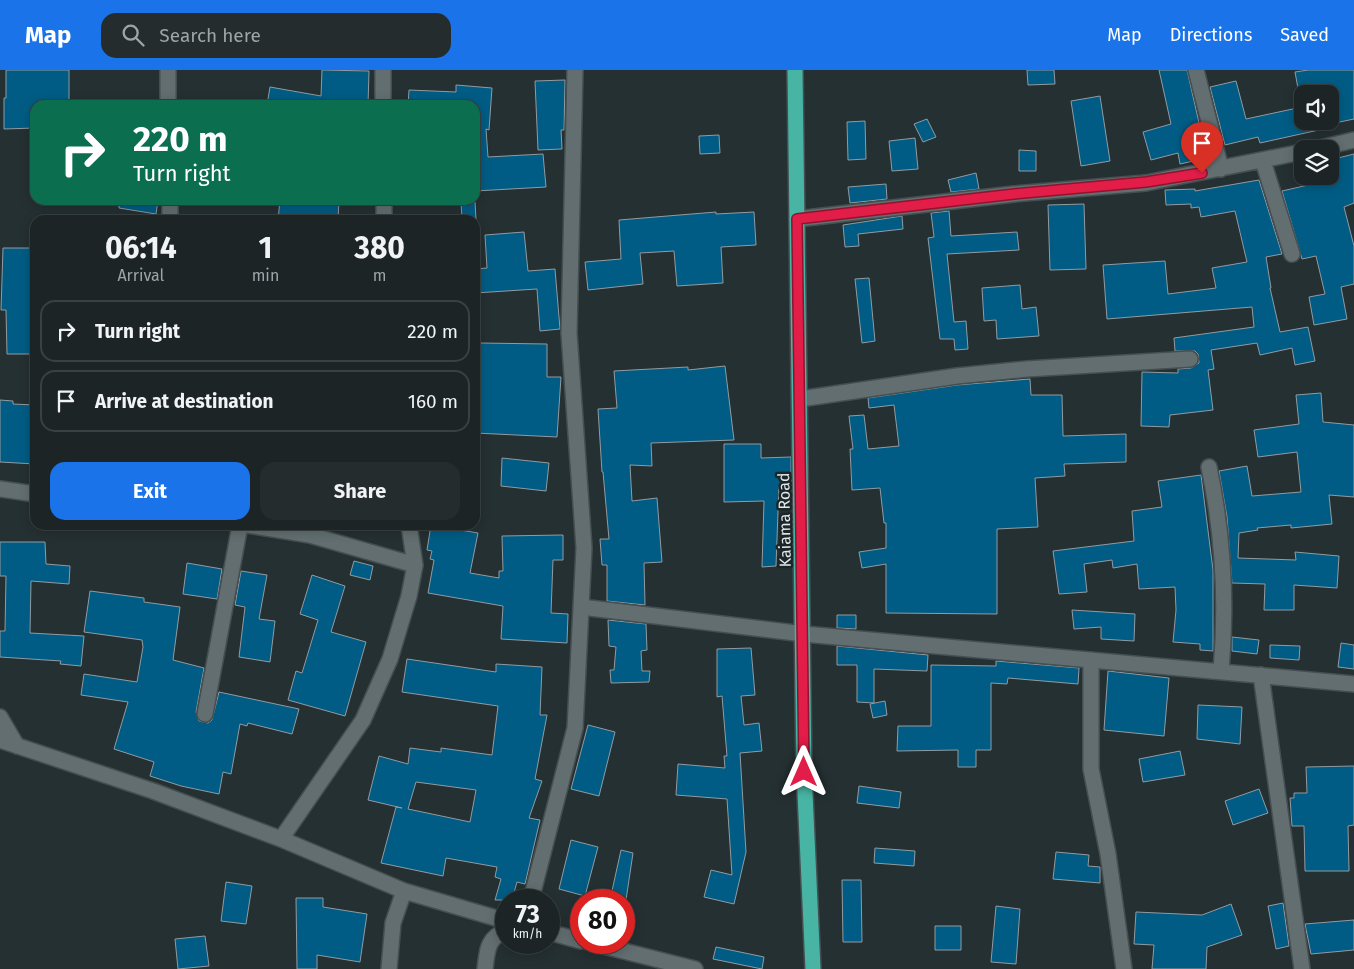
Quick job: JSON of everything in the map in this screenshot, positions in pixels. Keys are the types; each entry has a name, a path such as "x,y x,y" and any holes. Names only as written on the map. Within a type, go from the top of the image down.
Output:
{"highway":[{"name":"Kaiama Road","path":"795,70 804,634 804,772 813,969"}],"street":[{"path":"168,70 168,100"},
{"path":"383,70 383,100"},
{"path":"534,889 575,728 584,548 568,333 575,70"},
{"path":"1196,70 1221,169"},
{"path":"1339,144 1354,140"},
{"path":"797,219 1014,194 1146,182 1294,154"},
{"path":"1263,161 1292,254"},
{"path":"800,399 956,376 1190,358"},
{"path":"1209,467 1220,525 1223,622 1221,671"},
{"path":"0,489 30,493"},
{"path":"205,714 239,530"},
{"path":"279,530 310,535 415,565"},
{"path":"280,839 363,720 390,659 409,596 415,565 410,530"},
{"path":"581,607 804,634 1354,684"},
{"path":"1091,660 1091,769 1108,854 1124,969"},
{"path":"1261,675 1302,969"},
{"path":"0,717 17,746"},
{"path":"0,740 153,792 280,839 404,891 495,917"},
{"path":"389,969 393,923 404,891"},
{"path":"485,969 487,950 492,939 495,937"},
{"path":"635,954 695,969"}],"building":[{"path":"6,70 69,70 69,100 30,100 30,128 4,129 4,98 6,98"},
{"path":"322,70 369,71 368,100 268,100 270,87 321,96"},
{"path":"1027,70 1054,70 1055,84 1028,85"},
{"path":"1159,70 1187,70 1207,158 1180,164 1178,153 1151,160 1143,132 1171,124"},
{"path":"1308,70 1354,70 1354,119 1339,122 1339,85 1297,85 1295,72"},
{"path":"565,80 564,130 561,130 562,149 538,150 535,81"},
{"path":"1236,81 1246,119 1294,109 1294,130 1319,130 1260,143 1258,137 1225,145 1210,87"},
{"path":"456,85 492,88 489,130 486,129 488,157 543,154 546,187 480,191 480,100 408,100 409,90 456,92"},
{"path":"1100,96 1110,161 1081,166 1071,101"},
{"path":"927,119 936,137 923,142 914,124"},
{"path":"865,121 866,159 848,160 847,122"},
{"path":"719,135 720,153 700,154 699,136"},
{"path":"915,138 918,169 892,171 889,141"},
{"path":"1019,150 1036,151 1036,171 1019,171"},
{"path":"1354,154 1354,203 1344,207 1354,246 1354,284 1341,287 1347,319 1314,325 1309,297 1325,294 1316,256 1302,259 1282,191 1308,185 1339,185 1339,158"},
{"path":"976,173 979,189 951,192 948,180"},
{"path":"1259,180 1282,254 1266,257 1270,288 1280,332 1308,327 1315,361 1295,365 1292,348 1260,355 1257,343 1211,350 1214,369 1208,370 1213,410 1170,415 1169,427 1141,426 1142,372 1178,373 1178,369 1191,368 1199,363 1198,354 1195,351 1175,351 1174,338 1254,327 1252,307 1107,319 1103,265 1165,261 1168,294 1216,288 1212,268 1247,262 1235,211 1201,217 1199,207 1191,208 1191,204 1166,205 1165,190 1195,189 1195,191"},
{"path":"886,184 887,199 850,203 848,187"},
{"path":"1084,204 1086,269 1050,270 1048,205"},
{"path":"119,205 157,205 156,214 119,208"},
{"path":"280,205 339,205 338,215 278,215"},
{"path":"461,205 475,205 476,215 462,215"},
{"path":"949,211 951,236 1017,232 1019,250 947,254 954,322 966,321 968,349 955,350 954,339 940,339 928,238 934,237 931,213"},
{"path":"716,212 716,214 754,212 756,245 721,247 723,283 677,286 674,251 640,253 643,284 588,290 585,262 621,259 619,220"},
{"path":"902,216 903,229 858,234 859,246 845,247 843,225"},
{"path":"524,232 528,271 555,269 560,329 540,331 537,289 480,293 480,269 487,268 485,235"},
{"path":"3,248 30,248 30,354 7,354 6,310 1,310"},
{"path":"869,278 875,341 862,343 855,279"},
{"path":"1020,285 1022,309 1036,307 1039,336 997,339 996,320 984,321 982,288"},
{"path":"480,343 547,344 547,377 561,377 557,437 480,433"},
{"path":"725,366 734,440 651,443 652,466 630,465 632,501 657,498 662,562 644,563 645,605 607,601 607,565 602,565 600,539 609,539 598,409 617,408 614,371 688,367 688,370"},
{"path":"1030,379 1031,395 1062,395 1063,436 1126,434 1126,462 1064,464 1065,476 1035,478 1038,527 997,529 997,614 886,613 886,564 862,568 859,552 886,548 886,523 884,523 880,488 852,490 850,449 853,449 849,416 864,415 868,449 899,446 894,405 869,408 868,398 957,385"},
{"path":"1321,393 1323,422 1354,425 1354,497 1329,495 1332,524 1291,528 1291,525 1257,528 1258,530 1239,533 1238,558 1296,560 1295,552 1339,556 1337,588 1294,585 1294,610 1264,610 1265,584 1232,583 1227,517 1219,471 1247,466 1252,496 1301,492 1297,452 1258,457 1254,430 1299,424 1296,395"},
{"path":"0,400 13,401 13,404 30,405 30,464 0,462"},
{"path":"724,444 761,444 761,458 791,457 791,486 779,486 776,566 762,567 764,501 724,502"},
{"path":"502,458 549,463 546,491 501,486"},
{"path":"1201,475 1213,570 1213,651 1200,650 1200,644 1173,642 1176,610 1175,587 1139,589 1137,564 1113,568 1112,560 1084,564 1087,592 1059,594 1053,551 1134,541 1132,511 1162,507 1158,481"},
{"path":"430,530 460,530 478,533 470,573 499,578 499,571 503,571 502,536 563,535 563,560 553,560 551,613 568,614 567,643 501,639 503,606 428,593 434,560 430,559 432,551 427,550"},
{"path":"0,542 45,542 46,564 70,566 69,584 31,581 30,633 84,636 81,666 60,664 61,661 0,657 0,631 5,631 6,576 0,576"},
{"path":"354,561 373,566 370,580 350,575"},
{"path":"187,563 222,569 217,599 183,594"},
{"path":"241,571 267,575 259,619 275,621 270,662 239,657 245,607 235,605"},
{"path":"312,575 345,586 331,632 366,642 345,716 288,700 296,671 302,673 318,620 300,614"},
{"path":"90,591 144,598 144,602 180,607 173,660 204,668 196,712 199,721 208,723 212,720 219,692 299,709 292,734 248,723 247,726 240,724 231,774 223,772 219,794 181,786 150,776 154,762 114,749 128,702 81,695 84,674 137,682 143,647 142,640 84,632"},
{"path":"1072,610 1135,614 1134,641 1101,639 1101,627 1074,629"},
{"path":"837,615 856,615 856,629 837,628"},
{"path":"608,620 646,624 647,650 641,651 642,671 650,671 649,682 611,683 610,670 614,670 616,647 609,646"},
{"path":"1232,637 1259,640 1257,654 1232,651"},
{"path":"1341,643 1354,645 1354,669 1338,667"},
{"path":"1270,645 1300,646 1299,660 1270,658"},
{"path":"837,646 928,655 927,671 874,669 874,703 857,702 857,665 837,665"},
{"path":"751,648 755,695 741,696 744,725 759,723 762,751 740,753 746,852 734,904 704,897 711,870 732,875 727,799 676,795 678,764 725,768 724,756 727,756 722,696 717,697 717,649"},
{"path":"407,659 496,672 496,664 542,667 540,715 547,715 535,779 542,781 529,818 540,820 525,884 517,882 515,889 498,889 501,879 495,877 497,867 446,858 443,876 381,863 396,807 402,808 368,800 379,756 408,764 410,748 441,752 441,748 492,755 498,706 402,692","holes":["416,782 476,790 470,822 408,809"]},
{"path":"996,661 1079,668 1078,684 1008,678 1007,684 991,683 991,750 976,750 976,767 958,767 958,750 897,751 898,726 931,726 931,665 996,666"},
{"path":"1108,671 1169,678 1164,736 1104,730"},
{"path":"885,701 887,715 873,718 870,704"},
{"path":"1198,705 1242,707 1240,744 1197,739"},
{"path":"588,725 615,732 599,796 571,789"},
{"path":"1180,751 1185,775 1143,782 1139,759"},
{"path":"1354,766 1354,825 1348,826 1349,871 1305,871 1304,826 1292,826 1290,798 1294,798 1294,793 1307,793 1306,767"},
{"path":"859,786 901,792 899,808 857,803"},
{"path":"1259,789 1268,813 1233,825 1225,801"},
{"path":"571,840 598,847 587,889 570,889 570,892 559,889"},
{"path":"875,848 915,851 914,866 874,863"},
{"path":"621,850 633,853 628,889 612,889"},
{"path":"1056,852 1089,855 1088,866 1100,867 1100,883 1053,879"},
{"path":"842,880 861,880 862,942 843,942"},
{"path":"226,882 252,886 246,924 221,921"},
{"path":"296,898 323,898 323,907 367,914 360,962 317,955 317,969 297,969"},
{"path":"1283,903 1289,946 1276,949 1268,906"},
{"path":"1231,904 1242,935 1207,947 1206,969 1152,969 1154,945 1134,944 1136,912 1202,915"},
{"path":"996,906 1020,909 1016,964 991,962"},
{"path":"1354,920 1354,950 1311,954 1305,924"},
{"path":"935,926 961,926 961,950 935,950"},
{"path":"205,936 209,966 178,969 175,939"},
{"path":"716,947 764,957 762,969 713,959"}],"route":[{"path":"804,772 804,634 797,219 1014,194 1146,182 1202,173"}]}
